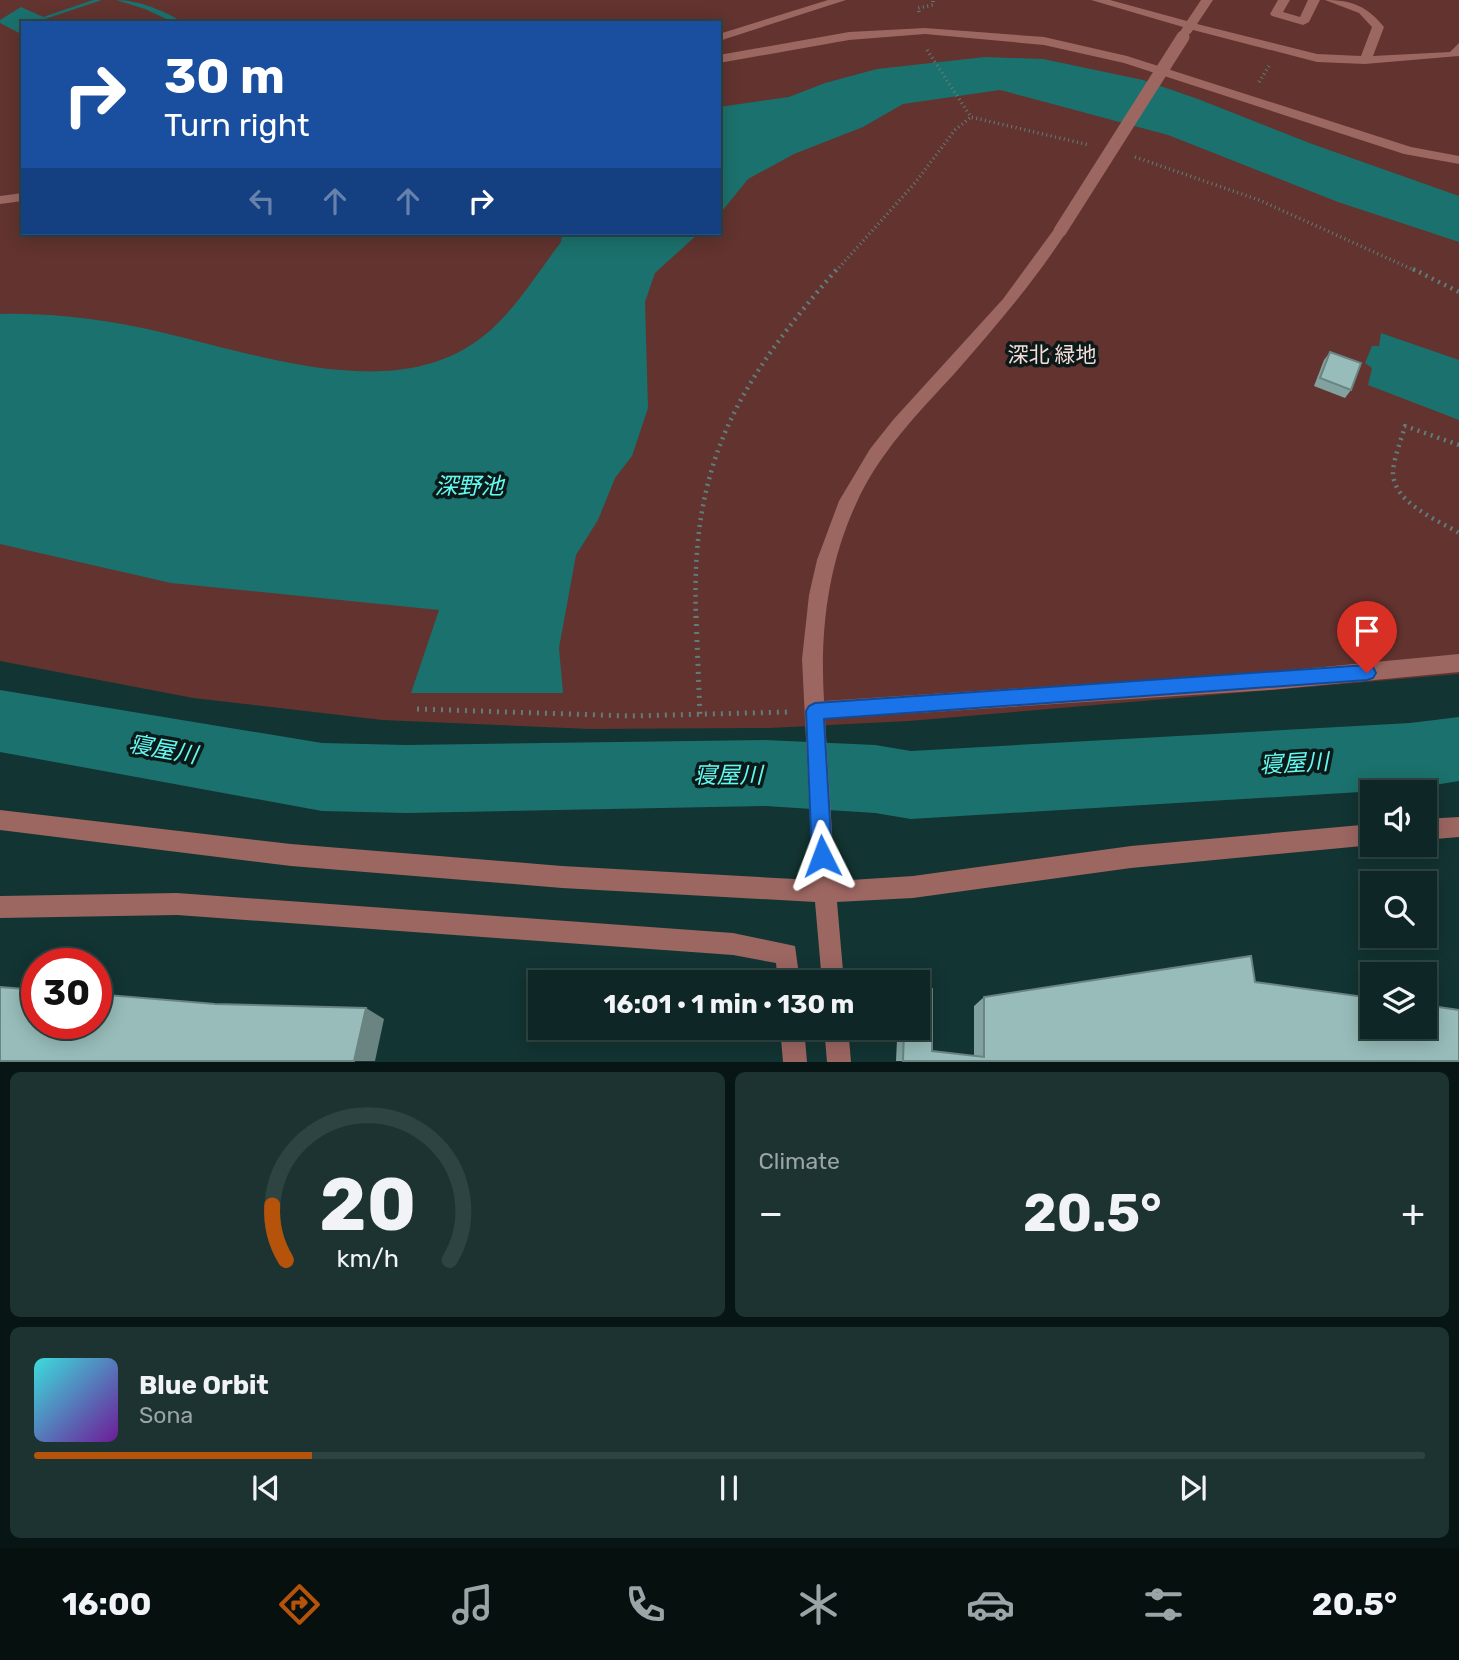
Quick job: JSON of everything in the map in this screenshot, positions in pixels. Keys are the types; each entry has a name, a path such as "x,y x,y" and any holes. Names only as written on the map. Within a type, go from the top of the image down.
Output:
{"street":[{"path":"721,36 840,0"},
{"path":"1097,0 1299,55 1365,60 1457,52"},
{"path":"832,970 822,856 812,659 818,595 831,541 848,501 884,444 1008,303 1060,230 1207,0"},
{"path":"1284,0 1276,14 1303,22 1309,2"},
{"path":"1331,0 1363,11 1378,27 1365,60"},
{"path":"721,59 849,36 925,31 1023,38 1127,60 1409,151 1459,160"},
{"path":"0,200 21,197"},
{"path":"815,711 1269,681 1459,663"},
{"path":"0,820 291,855 562,877 826,892 914,887 1131,857 1360,836"},
{"path":"1437,829 1459,827"},
{"path":"0,907 177,904 733,944 786,954 788,970"},
{"path":"793,1040 795,1062"},
{"path":"837,1040 839,1062"}],"path":[{"path":"918,8 933,5 933,0"},
{"path":"929,54 971,117 1098,148"},
{"path":"700,716 695,567 699,524 712,461 733,411 767,355 806,303 897,203 953,131 971,117"},
{"path":"1125,155 1189,174 1291,212 1357,241 1459,292"},
{"path":"1459,445 1405,426 1393,481 1415,506 1459,533"},
{"path":"417,709 700,716 815,711"}],"green space":[{"name":"深北 緑地","path":"0,0 1459,0 1459,674 909,721 770,728 589,729 382,720 193,698 0,661"}],"water":[{"path":"21,7 52,21 21,21 21,34 0,23 0,20"},
{"path":"985,57 1043,59 1143,80 1459,196 1459,242 1338,202 1168,135 1000,90 903,104 863,127 794,154 748,179 721,213 721,107 789,97 825,83 877,69"},
{"name":"深野池","path":"562,235 697,235 655,273 645,302 648,408 632,456 615,478 598,520 576,555 559,648 563,693 411,693 439,610 171,583 0,544 0,314 46,315 122,324 301,365 348,371 393,370 435,362 474,343 499,322 532,283 561,242"},
{"path":"1381,333 1459,360 1459,420 1368,385 1372,368 1365,363 1372,346 1379,346"}],"building":[{"path":"1330,352 1361,363 1351,390 1320,378"},
{"path":"1251,956 1255,982 1360,996 1360,1039 1437,1039 1437,1007 1459,1010 1459,1061 903,1061 904,1040 930,1040 930,989 932,1051 984,1057 984,997"},
{"path":"0,987 21,989 21,1039 112,1039 112,995 215,1004 366,1008 354,1061 0,1061"}],"waterway":[{"path":"46,17 99,0"},
{"path":"119,0 176,21"},
{"name":"寝屋川","path":"0,721 322,777 406,779 765,773 875,779 911,785 1410,756 1459,749"}],"route":[{"path":"822,856 815,711 1367,673"}]}
